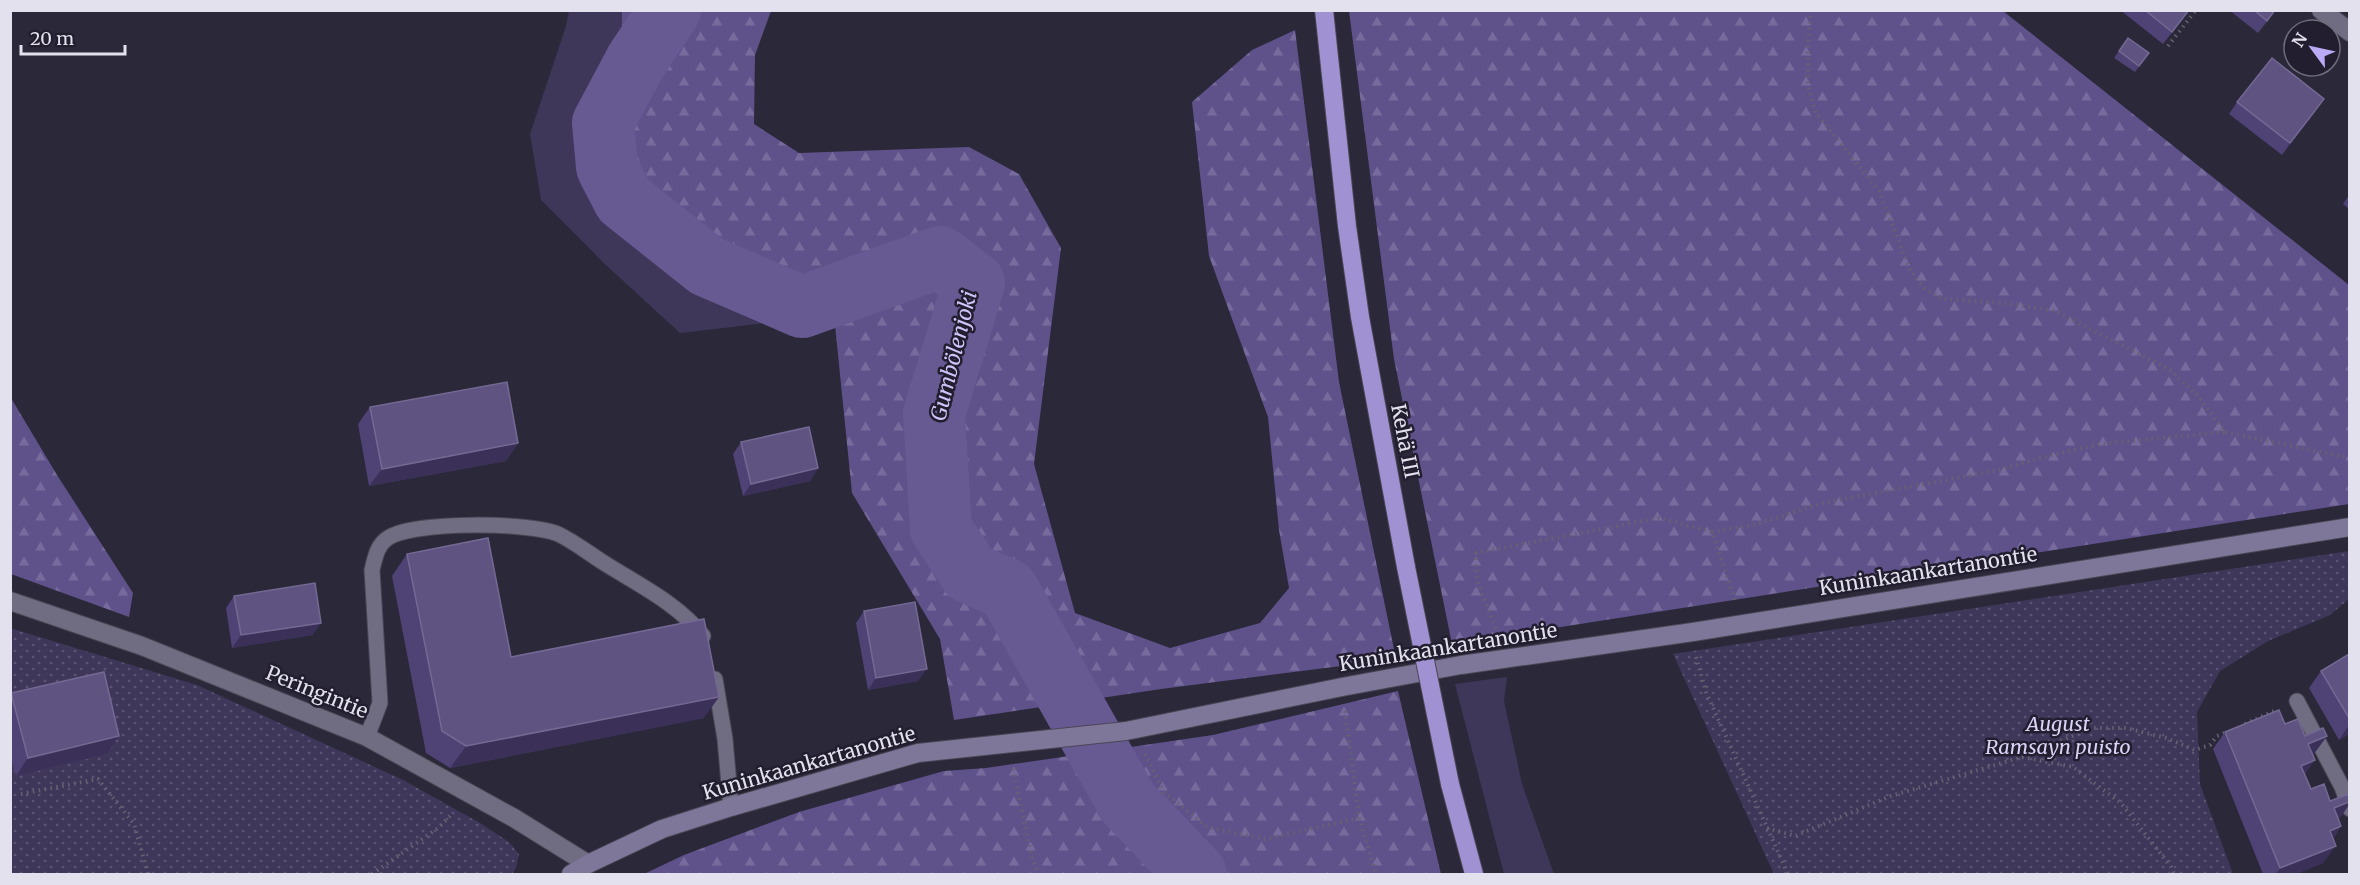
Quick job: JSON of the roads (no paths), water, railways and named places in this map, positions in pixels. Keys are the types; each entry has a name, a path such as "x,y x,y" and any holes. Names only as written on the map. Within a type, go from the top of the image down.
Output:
{"highway":[{"name":"Kehä III","path":"1324,10 1360,317 1406,567 1450,784 1474,874"}],"street":[{"path":"2322,10 2349,32"},
{"name":"Kuninkaankartanontie","path":"572,874 662,829 918,753 1057,740 1129,730 1342,687 1508,659 1693,632 2349,527"},
{"name":"Peringintie","path":"10,601 142,646 367,737 472,795 588,864"}],"lane":[{"path":"367,737 381,703 372,570 377,550 388,537 424,527 493,524 557,534 672,606 695,626 709,644 725,739 731,807"},
{"path":"2297,701 2346,785 2349,809"}],"waterway":[{"name":"Gumbölenjoki","path":"670,10 636,61 603,123 607,167 624,200 707,266 802,307 940,257 974,283 934,414 941,529 970,573 1008,590 1128,803 1196,874"}],"park label":[{"name":"August Ramsayn puisto","path":"2058,736"}]}
